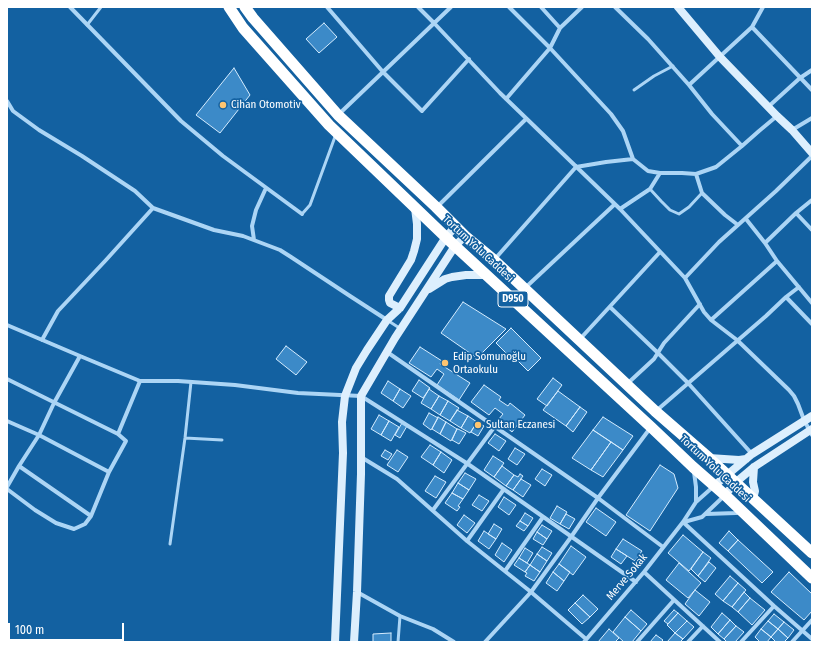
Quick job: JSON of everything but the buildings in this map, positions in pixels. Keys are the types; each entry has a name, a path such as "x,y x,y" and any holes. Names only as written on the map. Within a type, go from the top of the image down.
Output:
{"highway":[{"name":"Tortum Yolu Caddesi","path":"228,7 243,28 336,132 455,246 725,495 812,578"},
{"name":"Tortum Yolu Caddesi","path":"245,7 252,18 338,115 465,236 494,260 655,411 709,458 812,553"}],"main road":[{"path":"678,7 720,57 792,130 812,155"},
{"path":"400,308 390,303 389,296 411,260 414,251 417,239 415,208"},
{"path":"335,642 344,396 356,368 388,320 400,308 446,237 456,226"},
{"path":"354,642 361,457 361,396 387,351 426,290 455,246 465,236"},
{"path":"426,290 445,279 452,277 487,275"},
{"path":"714,486 749,457 812,416"},
{"path":"725,495 735,483 754,467 811,432"},
{"path":"709,458 739,460 749,457"},
{"path":"753,499 755,491 753,482 754,467"}],"street":[{"path":"70,7 181,120 223,156 302,214"},
{"path":"327,7 383,72 422,111 469,59"},
{"path":"418,7 469,59 506,100 615,204 685,278 704,312 711,320 737,340 789,390 794,396 804,420 811,432"},
{"path":"338,115 451,7"},
{"path":"509,7 550,48 611,114 623,131 633,159 648,171 660,173 696,174 716,167 777,116"},
{"path":"541,7 560,28"},
{"path":"506,100 550,48 560,28 582,7"},
{"path":"615,7 673,66 712,114 742,146"},
{"path":"689,84 752,27 763,7"},
{"path":"752,27 812,90"},
{"path":"768,107 800,78 812,70"},
{"path":"7,101 13,111 39,130 135,191 153,208 214,230 243,236 271,246 291,256 388,320"},
{"path":"792,130 812,118"},
{"path":"436,207 526,119"},
{"path":"685,278 719,242 776,191 812,155"},
{"path":"494,260 576,167 633,159"},
{"path":"620,209 650,188 660,173"},
{"path":"696,174 702,193 738,225"},
{"path":"254,240 252,226 256,210 266,188"},
{"path":"765,243 796,213 812,200"},
{"path":"525,289 615,204"},
{"path":"42,340 58,311 153,208"},
{"path":"796,213 812,230"},
{"path":"746,219 777,261 812,303"},
{"path":"580,340 660,252"},
{"path":"711,320 777,261"},
{"path":"655,411 799,287"},
{"path":"786,297 812,324"},
{"path":"627,384 654,359 664,343 700,304"},
{"path":"610,307 688,383 749,457"},
{"path":"7,325 140,381 178,381 235,385 298,393 361,396 468,464 636,582"},
{"path":"387,351 598,498 663,547"},
{"path":"7,379 54,403 118,434 126,441 109,472 90,516 85,524 74,529 56,523 34,510 7,488 39,435 54,403 80,356"},
{"path":"118,434 140,381"},
{"path":"7,421 39,435 109,472"},
{"path":"433,510 495,426"},
{"path":"484,642 531,592 651,427"},
{"path":"361,457 397,479 467,541 531,592 585,640"},
{"path":"19,466 90,516"},
{"path":"693,467 696,487 696,502"},
{"name":"Merve Sokak","path":"585,640 636,582 683,522 696,502 714,486"},
{"path":"467,541 504,489"},
{"path":"683,522 702,517 725,495"},
{"path":"705,514 742,512"},
{"path":"505,572 544,517"},
{"path":"683,522 812,639"},
{"path":"644,572 720,642"},
{"path":"357,592 400,616 433,629 454,642"},
{"path":"637,642 674,600"},
{"path":"741,642 774,606"},
{"path":"792,642 812,620"},
{"path":"688,642 702,626"}],"lane":[{"path":"87,25 101,7"},
{"path":"634,90 654,76 673,66"},
{"path":"302,214 310,205 336,132"},
{"path":"650,188 660,201 670,210 679,214 689,207 702,193"},
{"path":"388,320 401,329"},
{"path":"170,544 191,382"},
{"path":"184,438 222,440"},
{"path":"398,642 400,616"}],"place":[{"name":"Cihan Otomotiv","path":"223,105"},
{"name":"Edip Somunoğlu Ortaokulu","path":"445,363"},
{"name":"Sultan Eczanesi","path":"478,425"}]}
